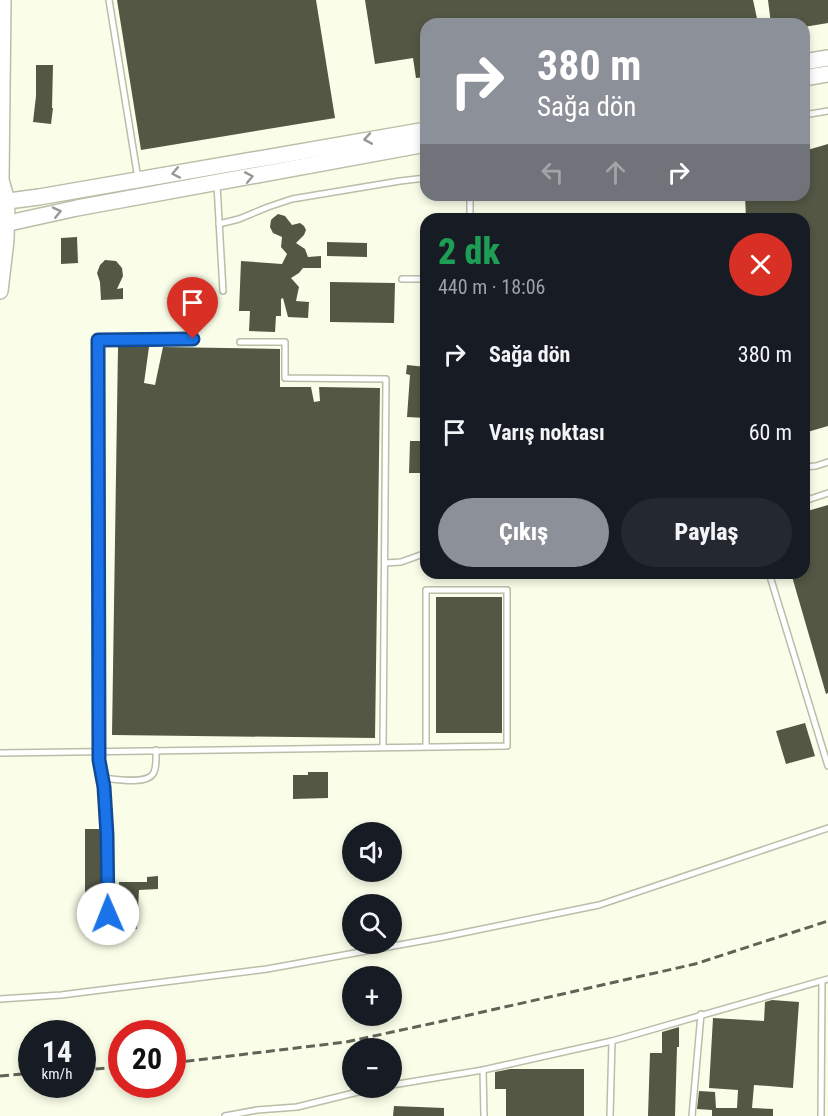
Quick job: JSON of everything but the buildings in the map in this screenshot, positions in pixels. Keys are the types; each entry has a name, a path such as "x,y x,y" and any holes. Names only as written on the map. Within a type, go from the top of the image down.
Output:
{"street":[{"path":"0,291 6,240 1,180 3,0"},
{"path":"810,61 828,58"},
{"path":"810,77 828,74"},
{"path":"4,202 420,131"},
{"path":"3,225 77,208 420,145"},
{"path":"213,166 216,183"}],"lane":[{"path":"109,0 138,180"},
{"path":"810,115 828,111"},
{"path":"219,224 292,199 420,179"},
{"path":"216,183 223,291"},
{"path":"402,279 420,279"},
{"path":"108,934 107,835 104,787 100,768 98,340 193,339"},
{"path":"240,342 285,342 285,378 386,378 383,747"},
{"path":"810,466 828,462"},
{"path":"810,499 828,493"},
{"path":"385,563 401,562 420,555"},
{"path":"771,579 828,766"},
{"path":"0,753 507,746 507,590 426,590 426,746"},
{"path":"102,778 141,781 149,778 155,769 156,750"},
{"path":"0,999 61,995 267,969 443,937 599,905 828,828"},
{"path":"402,1083 483,1070 612,1041 825,980 821,1116"},
{"path":"692,1116 701,1014"},
{"path":"610,1116 612,1041"},
{"path":"483,1070 484,1116"},
{"path":"225,1116 257,1110 297,1107 342,1095"},
{"path":"297,1107 297,1116"}],"railway":[{"path":"186,1061 346,1042 434,1023 695,964 828,921"},
{"path":"96,1069 108,1068"},
{"path":"0,1076 18,1074"}],"route":[{"path":"108,914 107,835 104,787 99,760 98,340 193,339"}]}
